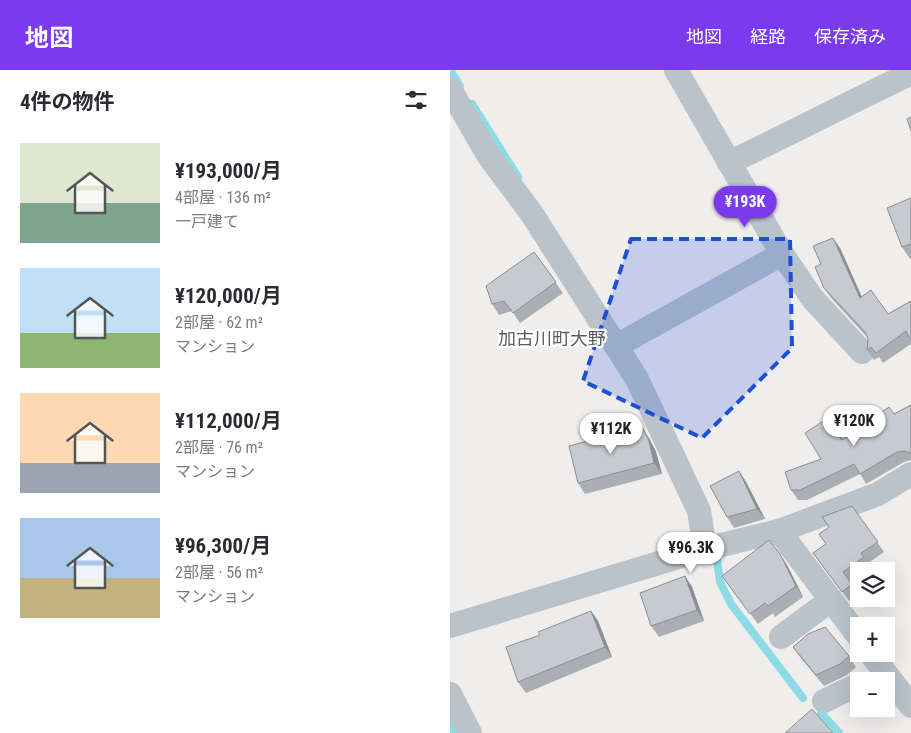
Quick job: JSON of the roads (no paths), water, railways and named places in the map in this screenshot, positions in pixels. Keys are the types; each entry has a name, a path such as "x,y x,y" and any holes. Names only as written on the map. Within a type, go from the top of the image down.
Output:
{"street":[{"path":"676,70 782,254 813,298 862,352"},
{"path":"729,163 911,73"},
{"path":"450,89 488,155 532,214 636,379 699,511 705,549"},
{"path":"616,346 782,254"},
{"path":"450,626 705,549 779,531 878,494 911,474"},
{"path":"779,531 850,625"},
{"path":"781,637 831,600"},
{"path":"878,662 911,706"},
{"path":"824,701 850,687"},
{"path":"450,694 470,733"}],"waterway":[{"path":"450,70 460,86"},
{"path":"472,104 518,177"},
{"path":"717,559 720,582 731,604 803,698"},
{"path":"821,713 839,733"},
{"path":"450,724 454,733"}],"district":[{"name":"加古川町大野","path":"552,338"}]}
